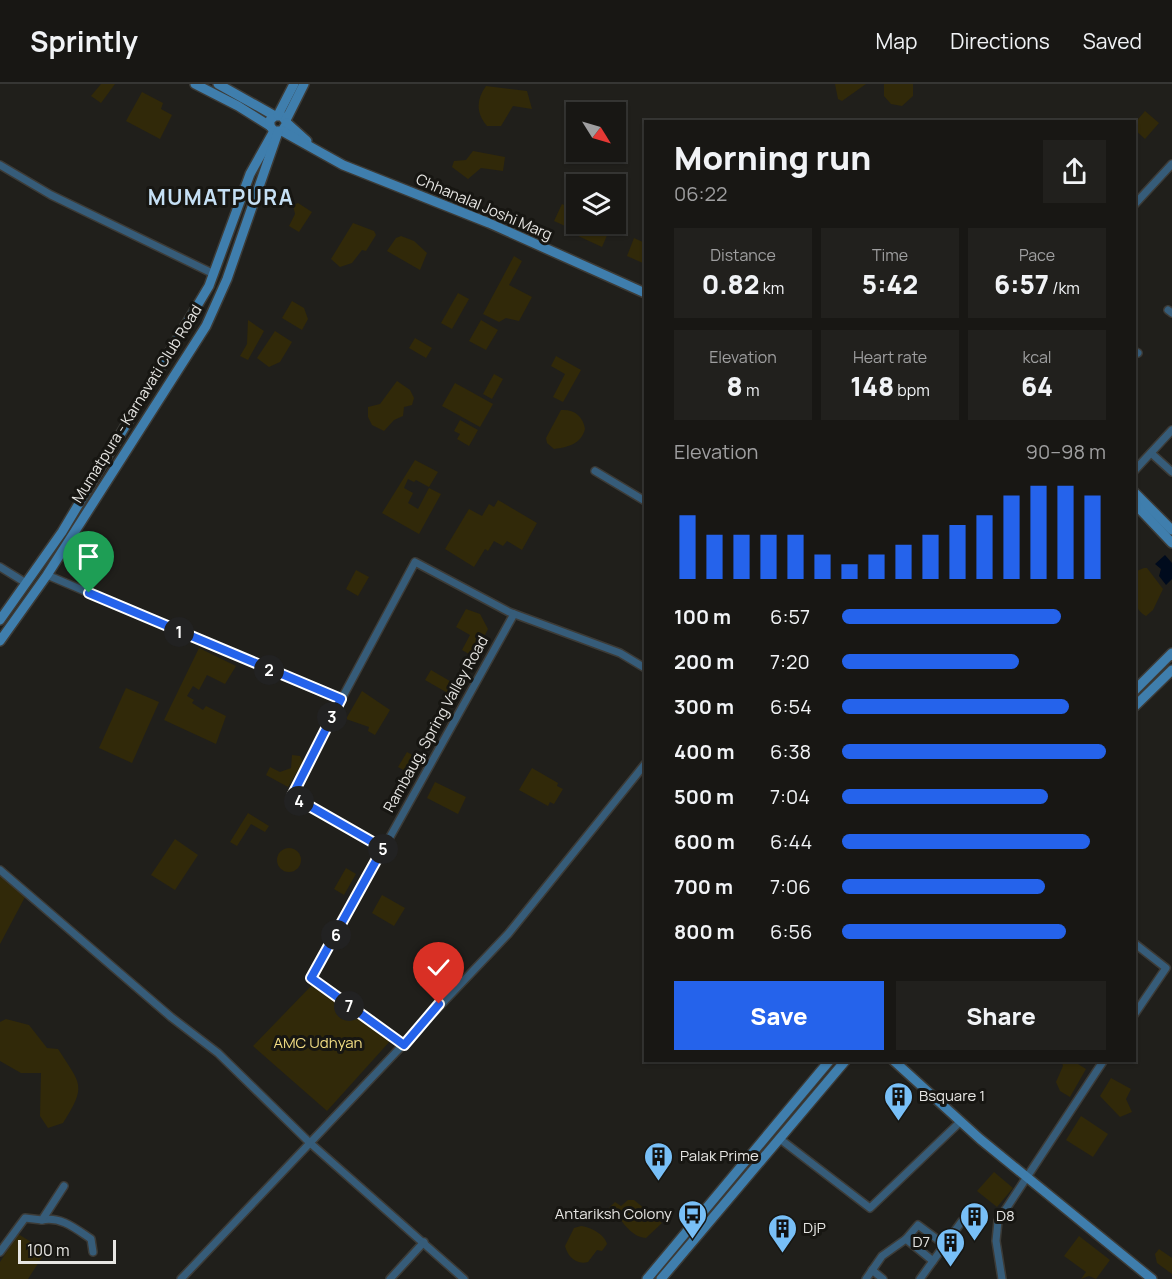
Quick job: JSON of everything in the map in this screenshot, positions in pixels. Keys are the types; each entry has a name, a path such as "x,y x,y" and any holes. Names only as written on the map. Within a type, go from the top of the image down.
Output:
{"street":[{"path":"195,84 279,124"},
{"path":"218,84 243,96 279,124"},
{"path":"239,84 243,96"},
{"path":"279,124 294,84"},
{"path":"279,124 303,84"},
{"name":"Chhanalal Joshi Marg","path":"279,124 343,165 489,224 644,293"},
{"name":"Mumatpura - Karnavati Club Road","path":"0,620 62,532 214,274 250,174 279,124"},
{"name":"Mumatpura - Karnavati Club Road","path":"0,641 47,575 206,326 227,279 279,124"},
{"path":"1136,203 1172,164"},
{"path":"0,165 51,195 214,274"},
{"path":"1136,469 1172,430"},
{"path":"1151,453 1172,472"},
{"path":"595,471 644,499"},
{"path":"1136,494 1172,530"},
{"path":"1136,505 1172,543"},
{"path":"383,848 292,796 415,562 514,614 620,653 644,667"},
{"path":"0,567 26,583"},
{"path":"47,575 341,699"},
{"name":"Rambaug, Spring Valley Road","path":"404,1045 311,978 514,614"},
{"path":"1136,689 1172,652"},
{"path":"1136,705 1172,670"},
{"path":"180,1279 508,934 644,765"},
{"path":"0,870 171,1017 218,1053 309,1142 464,1279"},
{"path":"1136,945 1169,970 1136,1012"},
{"path":"647,1279 828,1062"},
{"path":"662,1279 844,1062"},
{"path":"895,1062 960,1122 1152,1279"},
{"path":"1011,1279 1002,1276 996,1241 998,1221 1103,1062"},
{"path":"780,1139 870,1208 960,1122"},
{"path":"42,1220 64,1186"},
{"path":"0,1252 25,1218 42,1220 51,1218 63,1221 92,1239 93,1252"},
{"path":"920,1279 962,1221"},
{"path":"866,1279 882,1256 906,1239 918,1225 945,1245"},
{"path":"906,1239 933,1261"},
{"path":"390,1279 424,1242"},
{"path":"872,1270 883,1279"}],"green space":[{"path":"101,84 115,84 101,103 91,96"},
{"path":"835,84 866,84 842,101 838,99"},
{"path":"884,84 913,84 913,96 902,106 891,104 884,96"},
{"path":"486,86 527,91 532,109 513,106 501,126 487,126 479,111 480,96"},
{"path":"142,92 163,103 161,109 172,115 160,139 126,121"},
{"path":"1145,111 1159,123 1145,139 1136,131 1136,122"},
{"path":"473,151 505,157 503,171 481,168 468,179 452,167 454,161 466,160"},
{"path":"298,203 312,212 299,232 289,226 295,214 293,205"},
{"path":"562,204 566,206 566,226 554,221"},
{"path":"353,223 374,231 376,235 366,251 362,250 352,263 340,267 331,259"},
{"path":"576,234 608,234 602,247"},
{"path":"401,236 414,241 427,253 420,270 387,251 396,238"},
{"path":"634,238 644,243 644,264 627,256"},
{"path":"514,256 522,261 509,285 532,297 519,321 506,318 499,322 483,314"},
{"path":"458,293 469,299 452,329 441,323"},
{"path":"292,301 304,308 308,319 302,330 282,318"},
{"path":"248,320 264,331 248,360 240,356 247,344"},
{"path":"481,320 498,330 486,350 469,341"},
{"path":"275,331 292,342 280,362 269,367 257,358"},
{"path":"415,338 432,348 426,358 409,348"},
{"path":"556,356 581,370 563,402 553,397 565,374 551,366"},
{"path":"494,374 503,379 492,399 483,394"},
{"path":"397,381 410,390 414,398 412,405 404,407 403,416 394,420 384,431 372,425 368,417 368,407 380,404"},
{"path":"455,383 493,404 480,427 442,406"},
{"path":"561,410 577,414 585,429 577,441 569,446 554,449 547,443 546,438"},
{"path":"460,420 478,430 469,446 457,439 460,434 454,431"},
{"path":"415,460 438,472 429,487 416,480 414,482 408,479 404,488 413,493 408,503 418,509 429,488 441,494 419,534 382,513"},
{"path":"498,500 537,523 522,550 507,541 503,546 494,541 488,551 485,549 474,567 445,549 469,509 482,516 489,504 494,507"},
{"path":"1147,568 1163,589 1153,610 1146,616 1136,605 1136,571"},
{"path":"356,570 369,577 358,596 346,589"},
{"path":"466,609 480,614 488,629 474,657 462,650 470,635 456,627"},
{"path":"199,648 236,666 225,684 207,675 199,690 193,686 187,696 194,700 192,703 203,710 206,706 226,716 216,744 164,720"},
{"path":"431,670 460,687 451,703 443,698 446,692 425,680"},
{"path":"126,688 159,702 132,763 99,748"},
{"path":"362,691 390,710 375,735 368,731 369,727 346,719"},
{"path":"407,752 421,760 412,775 398,767"},
{"path":"292,755 300,756 303,762 288,787 266,775 270,767 280,772 291,768"},
{"path":"532,768 558,783 557,786 563,789 554,804 550,802 548,806 519,790"},
{"path":"435,782 466,797 458,814 427,798"},
{"path":"248,813 269,826 265,832 251,824 237,846 230,842"},
{"path":"175,839 198,855 175,890 151,875"},
{"path":"289,848 298,851 301,860 298,869 289,872 280,869 277,860 280,851"},
{"path":"346,868 356,874 344,895 334,889"},
{"path":"0,875 25,897 0,944"},
{"path":"382,895 405,908 394,926 372,913"},
{"name":"AMC Udhyan","path":"313,984 391,1040 327,1111 253,1046"},
{"path":"6,1019 29,1025 47,1048 58,1049 72,1070 78,1085 78,1092 63,1123 48,1128 40,1116 41,1073 21,1073 0,1061 0,1022"},
{"path":"1062,1062 1079,1062 1078,1064 1086,1069 1070,1097 1060,1091 1056,1082 1063,1066"},
{"path":"1111,1078 1131,1089 1126,1099 1132,1112 1120,1117 1100,1096"},
{"path":"1081,1116 1108,1134 1093,1157 1066,1140"},
{"path":"994,1172 1013,1188 997,1207 977,1191"},
{"path":"628,1200 634,1200 662,1223 646,1238 630,1231 609,1208 615,1202 621,1206"},
{"path":"581,1226 597,1232 607,1244 602,1251 597,1250 588,1262 584,1263 573,1259 565,1246 574,1228"},
{"path":"18,1234 46,1251 28,1279 0,1279 0,1262"},
{"path":"1079,1236 1110,1260 1096,1279 1089,1276 1081,1279 1086,1272 1064,1256"},
{"path":"1159,1249 1172,1258 1172,1274 1157,1263 1155,1254"}],"water":[{"path":"1165,555 1172,563 1172,579 1166,585 1159,576 1161,569 1155,564"}],"place":[{"name":"Bsquare 1","path":"898,1122"},
{"name":"Palak Prime","path":"659,1182"},
{"name":"Antariksh Colony","path":"693,1240"},
{"name":"D8","path":"975,1242"},
{"name":"DjP","path":"782,1254"},
{"name":"D7","path":"951,1268"}],"district":[{"name":"MUMATPURA","path":"221,198"}],"route":[{"path":"89,593 341,699 292,796 383,848 311,978 404,1045 439,1004"}]}
